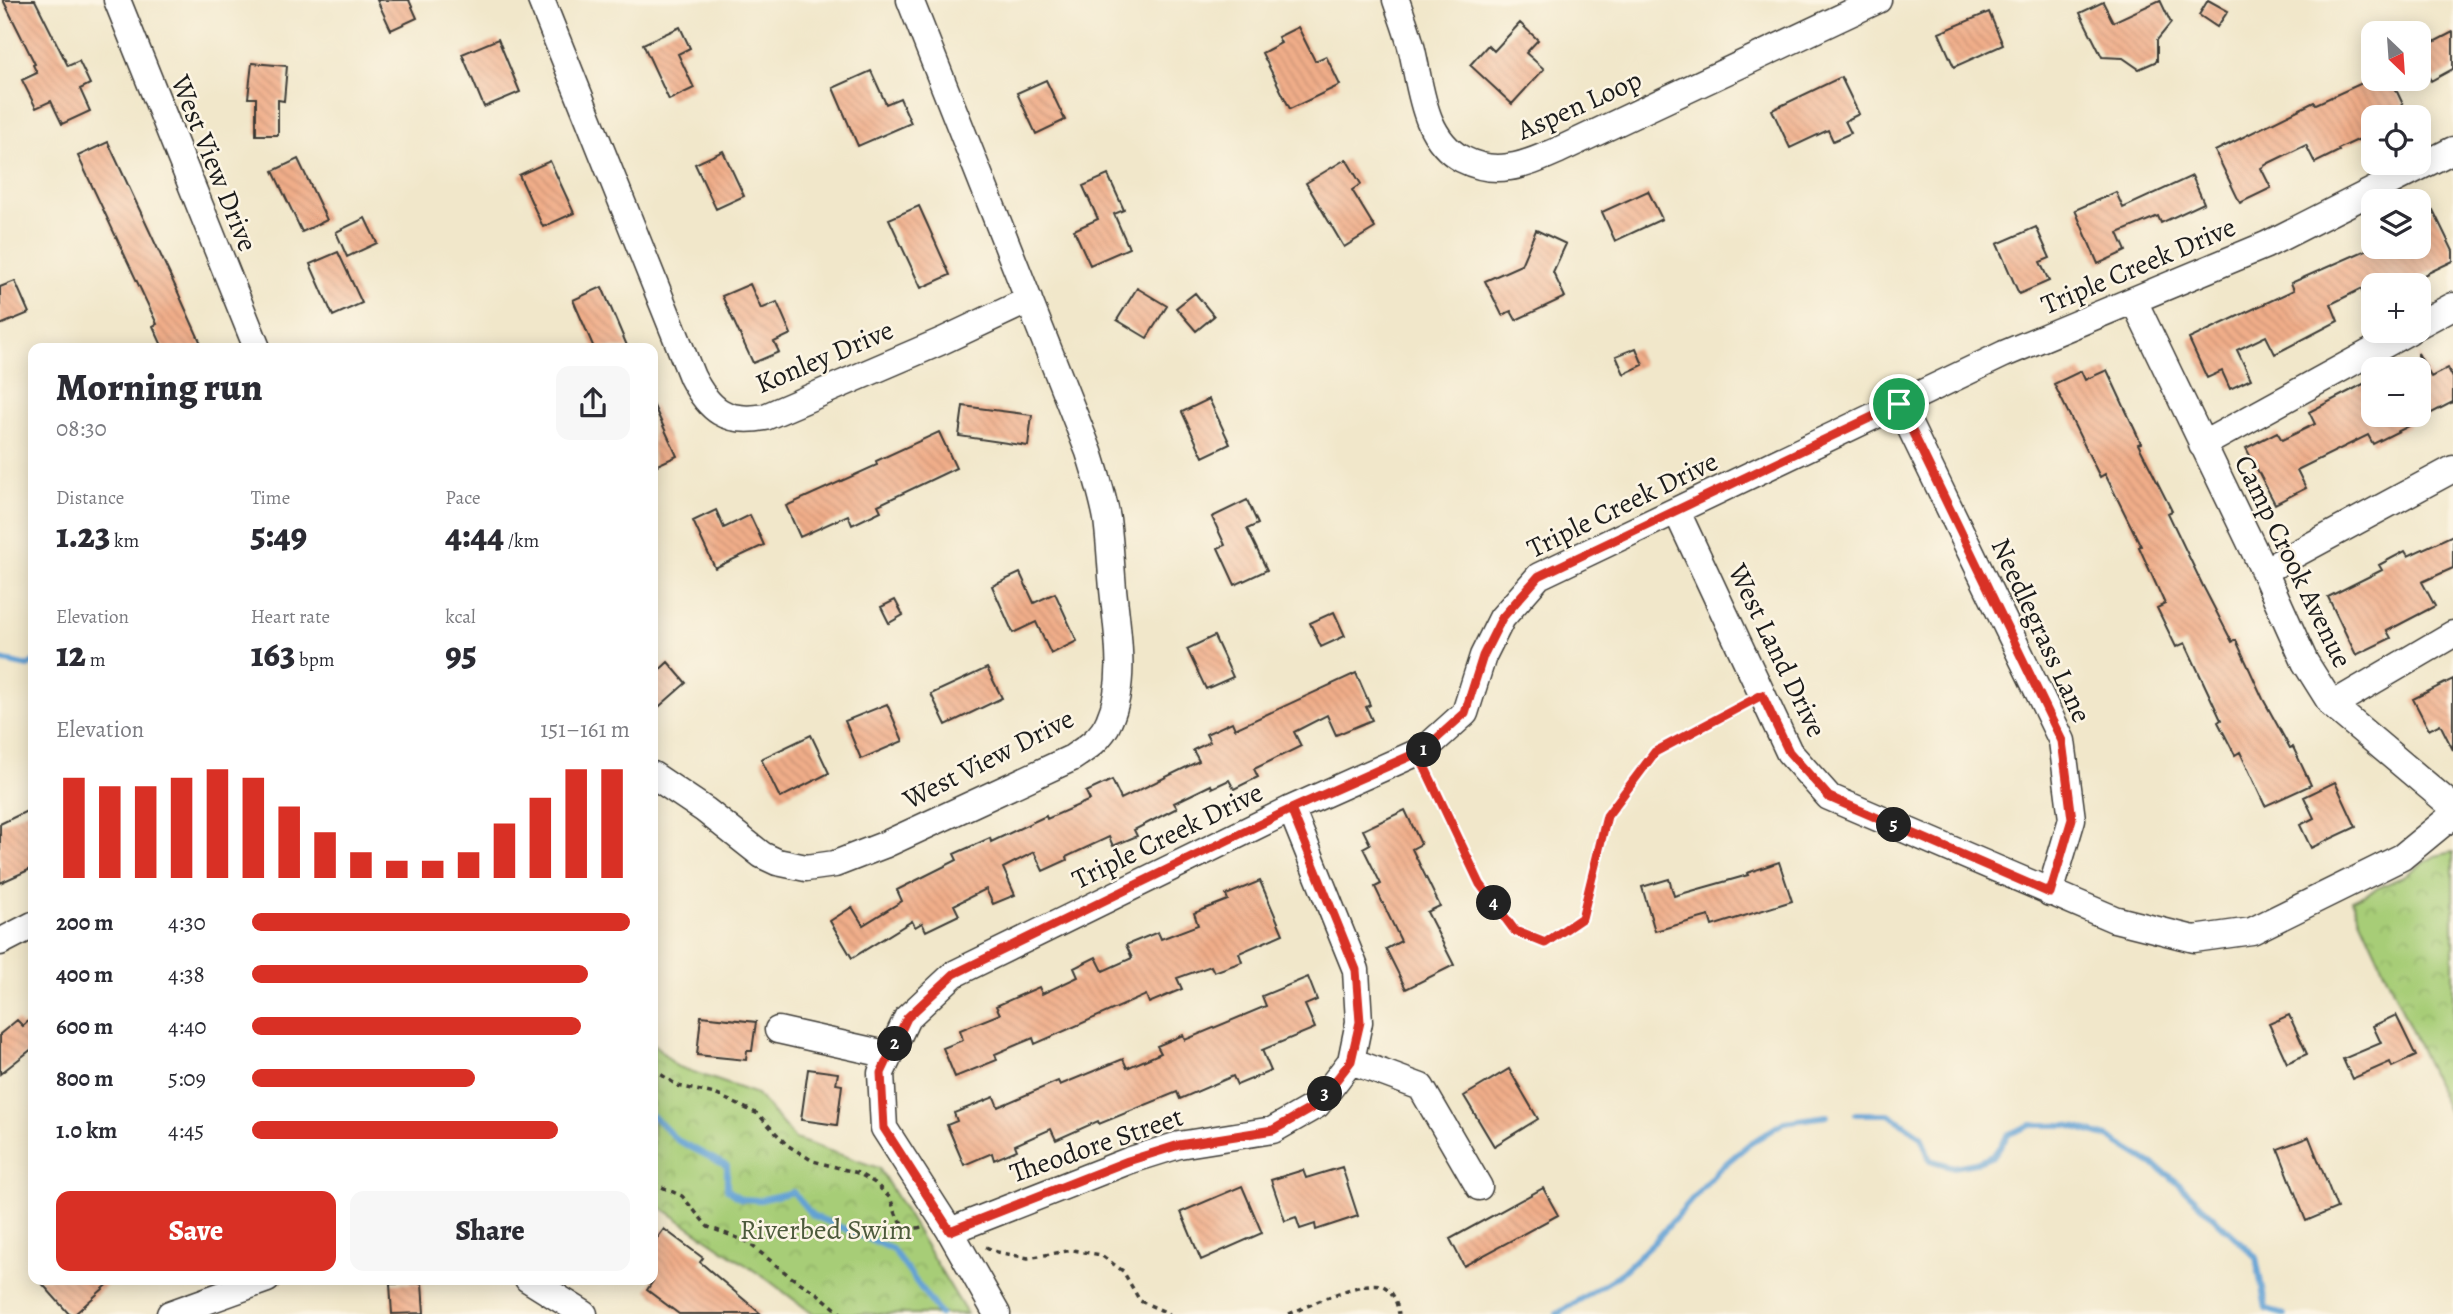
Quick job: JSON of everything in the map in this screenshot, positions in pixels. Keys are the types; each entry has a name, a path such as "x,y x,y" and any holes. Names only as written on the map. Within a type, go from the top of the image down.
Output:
{"street":[{"name":"West View Drive","path":"117,0 255,343"},
{"name":"Konley Drive","path":"541,0 692,377 701,394 714,408 729,417 747,420 765,417 942,341 1029,300"},
{"path":"910,0 1029,300"},
{"name":"Aspen Loop","path":"1396,0 1424,105 1443,144 1471,163 1497,168 1525,164 1559,150 1878,0"},
{"name":"Triple Creek Drive","path":"998,1314 950,1231 884,1128 881,1073 907,1018 954,974 1291,809 1425,749 1465,713 1483,656 1502,618 1539,576 2004,354 2266,246 2453,150"},
{"name":"West View Drive","path":"658,778 705,810 762,855 791,866 820,867 884,845 1072,758 1099,737 1109,723 1114,705 1118,668 1107,519 1089,452 1029,300"},
{"name":"Camp Crook Avenue","path":"2134,301 2305,662 2332,705 2453,807"},
{"path":"2431,318 2453,306"},
{"path":"2202,445 2387,343"},
{"name":"Needlegrass Lane","path":"1899,404 2062,741 2072,819 2050,893"},
{"path":"2264,571 2453,469"},
{"name":"West Land Drive","path":"1677,512 1789,752 1829,797 2114,919 2194,939 2252,931 2402,857 2453,815"},
{"path":"2332,705 2453,634"},
{"name":"Theodore Street","path":"950,1231 1128,1161 1179,1145 1273,1130 1317,1105 1351,1061 1360,1022 1356,970 1291,809"},
{"path":"0,942 28,928"},
{"path":"778,1030 890,1055"},
{"path":"1351,1061 1421,1087 1479,1187"},
{"path":"170,1314 250,1285"},
{"path":"538,1285 584,1314"}],"path":[{"path":"1418,753 1480,884 1515,931 1545,943 1582,918 1607,816 1655,752 1762,695"},
{"path":"658,1185 682,1196 708,1227 746,1241 842,1314"},
{"path":"1289,1314 1371,1284 1384,1287 1392,1294 1399,1313"}],"green space":[{"path":"2453,852 2453,1122 2352,900 2402,877 2435,856"},
{"name":"Riverbed Swim","path":"658,1048 676,1066 757,1094 795,1139 879,1168 967,1314 813,1314 658,1205"}],"building":[{"path":"3,0 35,0 68,66 79,61 90,84 80,89 90,111 62,124 51,101 36,108 22,80 37,73 33,65 35,64"},
{"path":"377,0 409,0 417,18 391,30"},
{"path":"2160,0 2171,23 2157,40 2157,61 2139,69 2123,58 2102,57 2080,13 2103,2 2113,22"},
{"path":"2208,0 2228,11 2217,27 2199,15"},
{"path":"1989,12 2003,45 1954,67 1939,33"},
{"path":"1520,23 1538,40 1526,53 1544,69 1512,104 1470,65 1488,45 1494,51"},
{"path":"680,27 690,48 678,54 694,88 669,100 643,44"},
{"path":"1298,27 1315,61 1326,56 1340,85 1290,109 1262,53 1281,43 1278,37"},
{"path":"2453,32 2453,69 2431,81 2431,43"},
{"path":"498,39 520,92 484,107 462,54"},
{"path":"252,63 287,66 284,101 278,100 278,135 256,135 256,98 248,98"},
{"path":"871,71 886,104 900,98 911,123 858,146 833,88"},
{"path":"1841,77 1859,114 1845,121 1851,133 1833,141 1828,130 1790,148 1772,110"},
{"path":"1046,80 1065,120 1036,134 1017,93"},
{"path":"2361,84 2361,91 2397,91 2403,105 2361,105 2361,138 2315,163 2306,145 2269,163 2261,168 2271,188 2240,203 2215,151 2314,102 2316,104"},
{"path":"108,142 201,343 161,343 153,326 157,324 78,156"},
{"path":"723,151 744,196 716,209 695,164"},
{"path":"298,159 327,220 302,232 273,171"},
{"path":"1346,159 1361,184 1352,190 1375,228 1344,247 1306,183"},
{"path":"550,161 574,213 543,227 519,175"},
{"path":"1108,175 1124,210 1114,214 1129,248 1090,265 1074,230 1098,219 1083,186"},
{"path":"2192,176 2204,203 2161,223 2158,216 2118,233 2126,251 2098,264 2075,210 2116,192 2123,208"},
{"path":"1648,191 1662,219 1615,241 1602,212"},
{"path":"919,206 950,275 921,288 889,219"},
{"path":"2433,210 2453,251 2453,261 2428,273 2361,273 2361,289 2331,304 2338,321 2275,354 2266,336 2237,350 2251,379 2230,389 2222,371 2207,378 2189,339 2294,290 2291,283 2361,252 2361,259 2431,259"},
{"path":"365,218 377,243 347,257 336,232"},
{"path":"2036,227 2050,258 2040,262 2049,281 2019,294 1997,244"},
{"path":"1536,230 1566,244 1553,272 1565,297 1516,320 1511,311 1502,315 1485,281 1521,265"},
{"path":"338,252 362,303 333,316 310,264"},
{"path":"15,281 29,313 0,325 0,287"},
{"path":"750,284 761,309 777,302 791,334 774,342 779,352 753,363 722,296"},
{"path":"602,287 626,343 592,343 573,300"},
{"path":"1137,288 1167,306 1147,338 1117,320"},
{"path":"1195,293 1214,316 1196,331 1176,308"},
{"path":"1636,348 1643,365 1624,374 1616,356"},
{"path":"2448,368 2453,378 2453,402 2431,413 2431,377"},
{"path":"2107,370 2141,443 2138,444 2172,511 2168,513 2203,586 2232,642 2236,640 2263,699 2290,748 2293,747 2311,785 2265,806 2240,752 2235,755 2218,722 2221,720 2185,643 2176,647 2157,608 2165,604 2139,547 2141,546 2105,474 2100,477 2054,384 2081,371 2085,380"},
{"path":"2361,385 2361,427 2407,427 2373,444 2368,435 2297,470 2306,488 2275,504 2246,448 2277,432 2282,440 2315,424 2309,412"},
{"path":"1209,399 1230,444 1203,457 1182,412"},
{"path":"963,406 1032,415 1028,446 959,436"},
{"path":"658,415 677,456 658,465"},
{"path":"939,432 956,468 878,505 881,511 852,525 848,515 800,537 786,506 877,465 876,461"},
{"path":"1247,500 1258,524 1247,529 1267,570 1235,585 1218,548 1225,545 1212,517"},
{"path":"716,510 724,528 750,515 764,545 715,568 693,521"},
{"path":"2453,535 2453,568 2422,582 2435,606 2387,631 2391,638 2356,655 2328,597 2382,570 2379,565 2405,551 2408,556"},
{"path":"1020,573 1034,603 1055,593 1077,641 1051,654 1036,622 1013,633 992,586"},
{"path":"895,600 903,615 889,623 881,607"},
{"path":"1334,612 1345,636 1321,647 1310,623"},
{"path":"1214,636 1233,677 1206,689 1187,649"},
{"path":"668,662 686,683 658,708 658,671"},
{"path":"987,668 1002,698 946,725 931,694"},
{"path":"1356,673 1370,705 1366,707 1372,720 1336,735 1327,715 1294,732 1301,746 1254,769 1258,777 1234,789 1229,780 1212,788 1211,785 1174,803 1177,808 1134,830 1137,836 1113,846 1109,837 1043,871 1034,852 1003,868 1015,895 993,904 986,889 954,905 959,915 926,931 922,923 915,927 912,921 852,958 830,921 852,907 863,925 902,901 897,890 957,860 954,854 990,838 991,842 1046,816 1047,819 1090,800 1086,792 1112,780 1121,799 1199,761 1193,750 1210,742 1206,734 1232,722 1235,729"},
{"path":"2453,679 2453,750 2440,724 2429,730 2413,699"},
{"path":"887,704 903,741 861,759 845,721"},
{"path":"811,735 829,773 780,798 761,759"},
{"path":"2335,782 2356,827 2311,848 2300,825 2314,818 2304,797"},
{"path":"28,810 28,870 0,883 0,824"},
{"path":"1405,810 1421,844 1412,849 1440,906 1427,912 1454,965 1406,989 1386,949 1401,941 1375,887 1381,884 1363,848 1370,844 1363,830"},
{"path":"1779,862 1792,901 1712,926 1709,916 1655,931 1642,887 1669,879 1674,896 1748,875 1747,873"},
{"path":"1260,881 1283,934 1239,953 1242,962 1214,972 1211,966 1177,978 1182,989 1149,1003 1146,995 1035,1044 1033,1038 995,1054 997,1060 955,1077 943,1048 963,1040 960,1030 1000,1014 996,1006 1039,987 1042,994 1078,977 1074,968 1096,957 1103,971 1132,958 1126,945 1158,932 1161,939 1198,925 1194,913 1228,900 1226,895"},
{"path":"1308,977 1317,1000 1305,1005 1315,1028 1262,1050 1271,1071 1237,1085 1233,1076 1180,1099 1177,1092 1099,1124 1098,1121 1056,1140 1051,1129 1015,1145 1017,1150 994,1160 992,1153 964,1165 947,1125 957,1121 954,1113 994,1097 998,1107 1058,1081 1060,1085 1123,1059 1127,1068 1161,1053 1157,1046 1183,1035 1185,1040 1266,1006 1262,996"},
{"path":"2289,1015 2307,1054 2287,1063 2269,1024"},
{"path":"2396,1015 2416,1056 2392,1067 2390,1062 2352,1079 2343,1059 2381,1043 2373,1026"},
{"path":"701,1016 756,1022 752,1051 747,1051 746,1060 697,1055"},
{"path":"17,1020 23,1026 28,1022 28,1052 0,1074 0,1034"},
{"path":"808,1069 838,1073 836,1084 842,1085 837,1125 801,1120"},
{"path":"1509,1069 1538,1119 1494,1146 1464,1096"},
{"path":"2309,1137 2337,1208 2306,1221 2278,1149"},
{"path":"1342,1167 1358,1216 1316,1230 1315,1224 1300,1229 1296,1217 1285,1221 1271,1180 1303,1170 1306,1178"},
{"path":"1242,1186 1262,1233 1201,1260 1181,1212"},
{"path":"1543,1188 1558,1215 1464,1266 1450,1239"},
{"path":"664,1229 703,1258 700,1262 761,1314 679,1314 647,1290 650,1285 658,1285 658,1237"},
{"path":"43,1285 107,1285 75,1314 69,1314"},
{"path":"390,1285 422,1285 424,1313 392,1314"}],"waterway":[{"path":"0,660 28,666"},
{"path":"1856,1114 1889,1114 1921,1136 1930,1160 1954,1167 1993,1156 2009,1134 2031,1125 2068,1125 2108,1137 2169,1175 2256,1257 2266,1309 2284,1314"},
{"path":"1557,1314 1619,1275 1655,1241 1718,1170 1748,1145 1784,1122 1827,1116"},
{"path":"658,1121 677,1140 727,1166 727,1189 741,1199 760,1200 793,1192 812,1215 892,1249 940,1314"}],"route":[{"path":"1899,404 1539,576 1502,618 1483,656 1465,713 1425,749 1291,809 954,974 907,1018 881,1073 884,1128 950,1231 1128,1161 1179,1145 1273,1130 1317,1105 1351,1061 1360,1022 1356,970 1291,809 1418,753 1480,884 1515,931 1545,943 1582,918 1607,816 1655,752 1762,695 1789,752 1829,797 2050,893 2072,819 2062,741 1899,404"}]}
